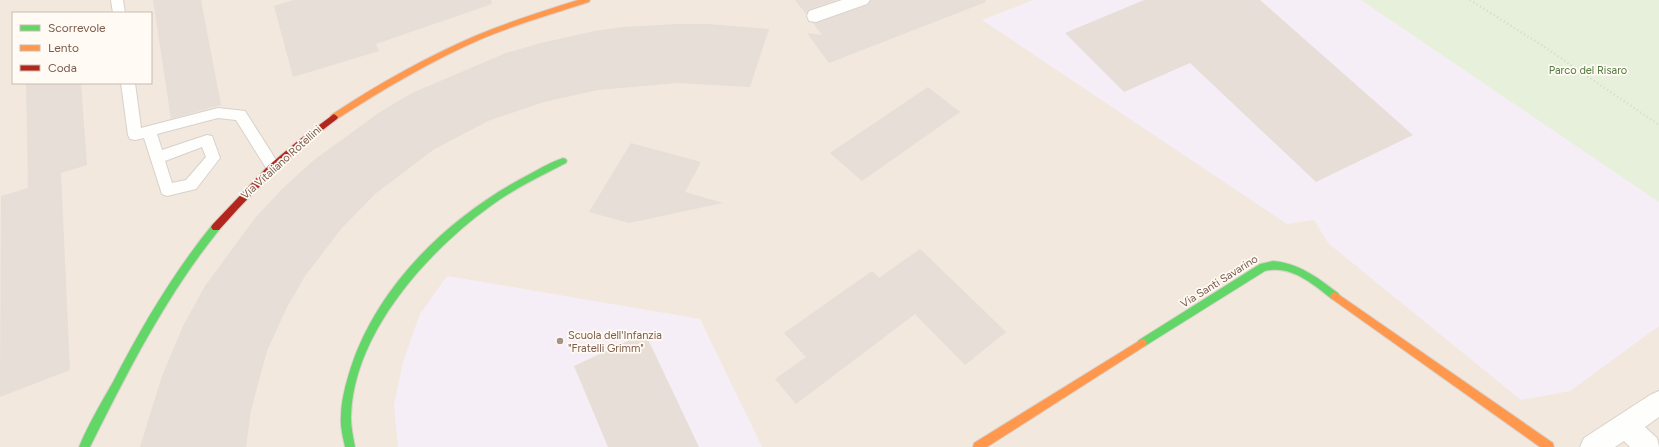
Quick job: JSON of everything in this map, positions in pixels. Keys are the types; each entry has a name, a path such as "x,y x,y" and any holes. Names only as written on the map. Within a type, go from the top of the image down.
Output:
{"street":[{"name":"Via Vitaliano Rotellini","path":"84,447 142,340 185,268 222,220 248,191 273,167 335,115 414,68 495,31 586,0"},
{"path":"816,16 861,0"},
{"path":"350,447 346,413 354,372 370,332 394,293 443,240 488,203 521,182 563,161"},
{"name":"Via Santi Savarino","path":"978,447 1263,267 1271,264 1277,264 1292,268 1307,276 1549,447"},
{"path":"1593,447 1659,403"},
{"path":"1626,426 1648,447"}],"lane":[{"path":"117,0 119,12"},
{"path":"128,84 136,135 218,113 240,115 273,167"},
{"path":"149,131 157,158"}],"path":[{"path":"1470,0 1543,46 1659,125"}],"shaded area":[{"path":"0,0 1361,0 1659,202 1659,447 0,447"},
{"path":"1033,0 1361,0 1659,202 1659,326 1570,391 1521,400 1328,243 1314,220 1287,224 982,20"},
{"name":"Scuola dell'Infanzia \"Fratelli Grimm\"","path":"447,276 700,319 762,447 398,447 394,405 403,362 420,314"}],"green space":[{"name":"Parco del Risaro","path":"1361,0 1659,0 1659,202"}],"building":[{"path":"153,0 201,0 221,105 171,119"},
{"path":"293,0 491,0 492,4 376,44 379,51 293,77 274,6"},
{"path":"795,0 837,0 809,10 806,14"},
{"path":"871,0 985,0 986,2 829,63 807,33 822,35 813,23 868,5"},
{"path":"1144,0 1260,0 1413,135 1316,182 1190,63 1124,92 1065,33"},
{"path":"707,24 769,29 750,87 677,83 598,90 544,102 488,121 433,150 375,194 341,229 305,276 287,307 267,351 251,410 246,447 140,447 162,376 183,326 205,286 255,218 283,188 314,160 380,112 412,93 506,53 541,43 595,31 623,27"},
{"path":"26,84 81,84 87,165 61,173 70,370 0,397 1,196 28,188"},
{"path":"928,87 960,112 862,181 830,153"},
{"path":"631,143 701,162 685,192 723,203 629,223 589,212"},
{"path":"920,249 1006,332 965,365 915,314 796,404 775,379 806,357 784,333 872,271 879,278"},
{"path":"645,333 699,447 608,447 574,366"}],"traffic: fast":[{"path":"350,447 346,414 351,383 361,352 376,322 395,294 416,267 464,221 489,202 525,180 563,161"},
{"path":"84,447 144,333 178,278 216,227"},
{"path":"1142,343 1263,267 1273,265 1283,266 1302,272 1335,296"}],"traffic: slow":[{"path":"334,117 404,74 458,46 504,27 586,0"},
{"path":"1335,296 1549,447"},
{"path":"978,447 1142,343"}],"traffic: jam":[{"path":"216,227 243,197 286,155 334,117"}],"place":[{"name":"Scuola dell'Infanzia \"Fratelli Grimm\"","path":"560,341"}]}
